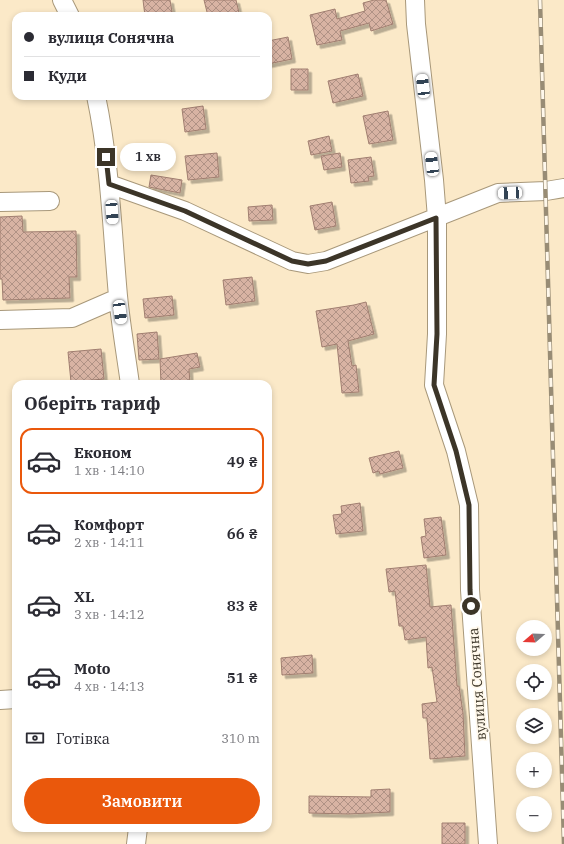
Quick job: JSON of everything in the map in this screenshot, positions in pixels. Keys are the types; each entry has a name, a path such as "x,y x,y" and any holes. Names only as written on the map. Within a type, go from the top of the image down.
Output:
{"street":[{"path":"62,0 68,12"},
{"name":"вулиця Сонячна","path":"415,0 416,24 434,180 436,218 437,334 434,385 456,451 469,505 470,590 488,844"},
{"path":"97,100 109,184 118,298 129,380"},
{"path":"109,184 185,211 292,261 308,264 326,261 498,193 546,191 564,188"},
{"path":"0,202 50,201"},
{"path":"0,320 72,318 118,298"},
{"path":"0,700 12,699"},
{"path":"136,844 138,832"}],"building":[{"path":"143,0 170,0 172,12 144,12"},
{"path":"204,0 236,0 239,12 207,12"},
{"path":"374,0 386,0 393,24 371,31 369,23 340,31 342,40 317,45 310,15 335,9 337,19 365,11 363,3"},
{"path":"288,37 292,59 272,63 272,40"},
{"path":"291,69 308,69 308,90 291,90"},
{"path":"358,74 363,96 333,103 328,81"},
{"path":"203,106 206,129 185,132 182,109"},
{"path":"388,111 393,140 369,144 363,116"},
{"path":"329,136 332,151 311,155 308,141"},
{"path":"217,153 219,177 188,180 185,156"},
{"path":"340,153 342,167 324,170 321,156"},
{"path":"371,157 374,176 368,177 369,181 351,183 348,160"},
{"path":"151,175 182,180 180,193 149,187"},
{"path":"332,202 336,226 315,230 310,206"},
{"path":"272,205 273,220 249,221 248,207"},
{"path":"22,216 23,232 76,231 77,277 69,277 70,298 3,300 2,279 0,279 0,217"},
{"path":"252,277 255,301 226,305 223,280"},
{"path":"172,296 174,315 145,318 143,299"},
{"path":"366,302 374,334 348,341 352,366 356,365 359,392 342,393 337,344 322,347 316,311"},
{"path":"157,332 159,359 139,360 137,334"},
{"path":"101,349 104,379 71,380 68,352"},
{"path":"197,353 200,367 189,369 190,380 161,380 160,359"},
{"path":"399,451 403,468 380,474 379,471 373,473 369,458"},
{"path":"360,503 363,531 336,534 333,515 342,514 341,506"},
{"path":"441,517 446,555 424,558 421,537 426,536 424,519"},
{"path":"426,565 430,607 451,605 457,686 459,686 463,713 465,756 430,759 427,718 423,718 422,704 437,702 432,667 428,668 426,637 405,640 403,626 399,626 395,591 389,592 386,569"},
{"path":"312,655 313,673 282,675 281,658"},
{"path":"390,789 390,812 348,814 309,813 309,796 371,797 371,790"},
{"path":"442,823 465,823 465,844 442,844"}],"railway":[{"path":"540,0 564,844"}],"route":[{"path":"106,157 109,184 185,211 292,261 308,264 326,261 436,218 437,334 434,385 456,451 469,505 471,606"}]}
